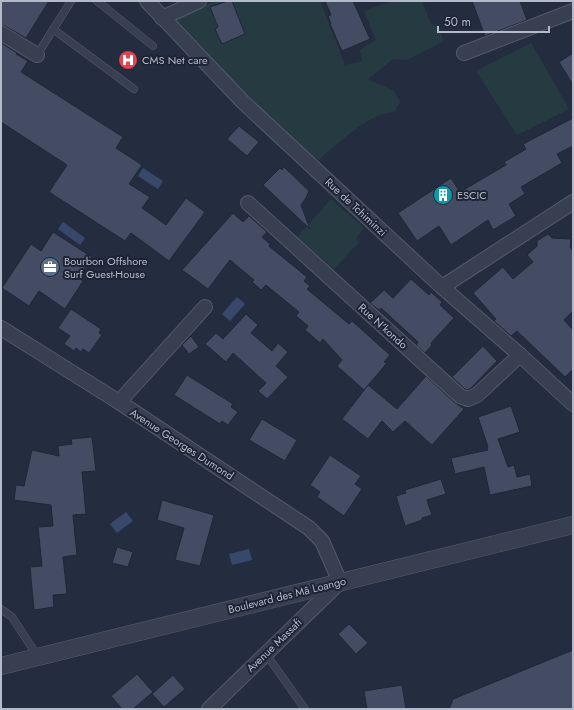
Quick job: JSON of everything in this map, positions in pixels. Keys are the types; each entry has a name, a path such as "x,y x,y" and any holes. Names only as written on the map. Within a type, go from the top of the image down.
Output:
{"street":[{"name":"Rue de Tchiminzi","path":"147,1 243,102 442,287 520,355 573,404"},
{"path":"162,18 199,1"},
{"path":"464,53 573,11"},
{"path":"1,33 37,55"},
{"path":"442,287 573,202"},
{"name":"Rue N'kondo","path":"248,203 460,396 468,399 477,395 520,355"},
{"path":"119,402 205,307"},
{"name":"Avenue Georges Dumond","path":"1,328 119,402 310,528 322,541 340,582"},
{"name":"Boulevard des Mâ Loango","path":"1,666 573,525"},
{"name":"Avenue Massafi","path":"209,709 340,582"}],"lane":[{"path":"37,55 70,1"},
{"path":"97,1 153,46"},
{"path":"53,29 134,89"},
{"path":"1,609 12,617 38,657"},
{"path":"266,654 305,709"}],"green space":[{"path":"214,1 320,1 345,65 362,61 360,50 376,40 364,11 392,1 422,1 431,24 438,27 444,41 407,60 393,59 368,79 394,91 400,102 395,111 382,114 365,123 340,141 319,160 274,132 220,74 174,18"},
{"path":"531,43 569,109 517,135 476,71"},
{"path":"331,199 364,228 356,238 359,242 334,269 297,237"}],"water":[{"path":"143,168 163,181 158,189 138,176"},
{"path":"63,222 85,238 80,245 58,229"},
{"path":"237,297 245,304 230,321 222,314"},
{"path":"126,512 133,521 117,533 110,524"},
{"path":"249,549 252,560 232,565 229,554"}],"building":[{"path":"1,1 49,1 26,38 1,25"},
{"path":"232,1 245,34 222,44 215,29 218,27 210,7"},
{"path":"325,1 353,1 370,39 342,51 330,24 328,16 331,15"},
{"path":"472,1 520,1 527,20 485,36"},
{"path":"1,43 28,61 21,72 123,137 116,148 142,165 129,184 150,197 142,208 166,225 186,198 205,212 169,261 131,233 125,241 49,192 67,165 1,122"},
{"path":"573,53 573,85 559,62"},
{"path":"573,118 573,146 557,154 562,163 521,187 525,194 509,204 516,216 493,230 488,220 451,245 439,226 417,241 398,213 451,178 460,192 506,165 504,162 526,149 523,144"},
{"path":"239,126 259,142 247,156 227,139"},
{"path":"284,167 309,191 301,205 310,229 263,185 280,168 282,170"},
{"path":"233,213 243,222 249,216 267,232 262,237 270,244 269,246 307,277 304,281 310,286 307,289 349,324 352,321 390,355 384,362 387,363 364,390 337,366 342,360 323,339 320,343 305,330 308,326 296,316 299,312 266,285 261,290 252,282 254,280 230,260 208,289 182,270"},
{"name":"Bourbon Offshore Surf Guest-House","path":"53,232 92,257 78,278 83,281 65,309 39,291 29,306 2,288 31,244 41,251"},
{"path":"548,234 552,238 571,239 570,247 573,251 573,311 564,320 573,330 573,369 565,377 517,331 511,336 494,321 496,319 473,293 503,267 513,279 533,262 527,255 537,246 537,241"},
{"path":"411,279 429,295 431,292 442,302 440,305 454,318 431,343 432,345 425,353 416,345 418,342 381,308 379,310 370,303 384,290 393,298"},
{"path":"71,309 101,329 99,333 102,335 89,353 83,349 81,352 76,348 74,351 64,344 70,336 58,328"},
{"path":"246,314 258,325 251,333 272,351 278,343 288,352 276,366 288,377 267,399 258,391 266,383 233,353 226,362 205,344 216,333 223,339"},
{"path":"191,336 199,347 189,354 182,345"},
{"path":"483,346 497,361 471,388 468,390 465,389 452,377"},
{"path":"187,375 233,404 231,407 238,412 228,425 222,421 220,424 174,395"},
{"path":"426,376 454,402 464,409 432,445 405,421 393,432 382,421 368,439 342,419 368,385 397,409"},
{"path":"511,406 520,432 498,439 508,467 514,465 517,477 530,474 532,486 490,495 484,467 455,474 451,458 488,450 478,417"},
{"path":"262,419 297,440 285,461 249,440"},
{"path":"92,437 96,471 82,472 86,514 73,515 77,555 63,557 67,594 53,595 54,607 34,610 30,567 42,566 38,527 53,526 51,505 14,500 16,485 24,486 32,450 59,456 58,446 72,444 71,439"},
{"path":"330,455 361,476 355,484 362,489 344,516 317,497 320,492 310,485"},
{"path":"441,479 446,494 427,500 432,515 405,526 396,496 406,493 405,490"},
{"path":"162,500 214,515 200,566 175,560 184,528 157,520"},
{"path":"117,547 133,552 128,567 112,563"},
{"path":"349,624 368,643 356,654 338,634"},
{"path":"573,650 573,709 449,709 453,699"},
{"path":"137,674 153,692 133,709 122,709 111,696"},
{"path":"173,675 185,689 164,707 152,694"},
{"path":"402,685 406,709 367,709 364,691"}],"place":[{"name":"CMS Net care","path":"128,60"},
{"name":"ESCIC","path":"443,195"},
{"name":"Bourbon Offshore Surf Guest-House","path":"50,267"}]}
